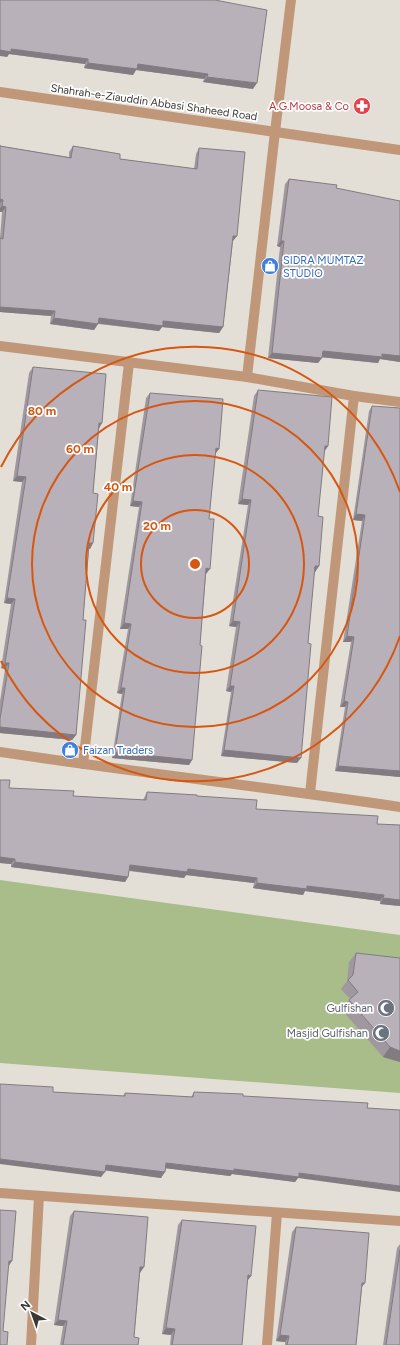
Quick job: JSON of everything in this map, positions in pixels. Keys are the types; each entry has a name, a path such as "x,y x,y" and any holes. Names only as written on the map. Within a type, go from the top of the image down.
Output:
{"street":[{"path":"247,377 291,0"},
{"name":"Shahrah-e-Ziauddin Abbasi Shaheed Road","path":"0,92 400,150"},
{"path":"0,346 247,377 354,396 400,402"},
{"path":"83,764 129,362"},
{"path":"310,794 354,396"},
{"path":"0,752 400,807"},
{"path":"0,1193 400,1221"},
{"path":"31,1345 39,1196"},
{"path":"267,1345 277,1213"}],"green space":[{"path":"0,880 400,935 400,1093 0,1063"}],"building":[{"path":"0,0 215,0 267,10 257,83 207,77 208,74 138,64 137,69 88,63 88,59 11,49 11,52 0,50"},
{"path":"0,146 71,158 73,146 120,154 120,159 197,169 199,148 245,152 237,236 233,236 223,327 163,321 163,326 99,318 98,324 54,318 55,311 0,307 0,238 3,239 6,207 2,206 3,200 0,199"},
{"path":"289,179 337,185 336,188 400,201 400,356 382,354 382,357 323,351 322,358 272,353 284,241 281,241"},
{"path":"33,367 106,374 102,423 99,423 93,493 98,494 93,543 89,543 83,620 86,620 76,735 0,727 9,663 5,663 15,599 7,598 26,477 17,476"},
{"path":"258,390 332,397 328,446 325,446 318,516 323,517 319,566 315,566 308,643 311,644 301,758 224,750 234,686 230,686 240,622 233,621 251,500 242,499"},
{"path":"150,393 223,399 219,449 216,448 209,519 214,519 210,569 206,568 200,645 202,646 192,760 115,752 125,688 121,688 131,624 124,623 142,502 133,501"},
{"path":"372,406 400,408 400,771 338,766 348,702 344,701 354,637 347,636 365,515 356,514"},
{"path":"0,780 10,780 9,788 74,791 73,796 146,800 147,792 197,795 257,800 256,809 378,816 377,824 400,825 400,900 383,898 384,895 307,886 307,889 257,883 257,878 188,869 187,872 130,865 128,877 15,862 15,859 0,857"},
{"name":"Masjid Gulfishan","path":"356,953 400,958 400,1051 390,1047 349,1000 358,992 348,980 353,975"},
{"path":"0,1084 53,1087 53,1092 125,1096 125,1093 193,1097 194,1092 243,1094 243,1096 368,1103 367,1108 400,1110 400,1186 299,1173 299,1177 166,1163 165,1172 106,1165 105,1172 0,1159"},
{"path":"0,1210 16,1211 12,1261 9,1261 3,1331 8,1332 7,1345 0,1345"},
{"path":"74,1211 148,1217 144,1267 140,1267 134,1337 139,1338 138,1345 63,1345 67,1321 58,1320"},
{"path":"182,1220 256,1226 251,1276 248,1275 242,1345 172,1345 175,1329 166,1328"},
{"path":"296,1227 369,1233 365,1283 362,1283 356,1345 287,1345 289,1336 280,1335"},
{"path":"400,1250 400,1345 386,1345"}],"place":[{"name":"A.G.Moosa & Co","path":"362,106"},
{"name":"SIDRA MUMTAZ STUDIO","path":"270,266"},
{"name":"Faizan Traders","path":"70,750"},
{"name":"Gulfishan","path":"386,1008"},
{"name":"Masjid Gulfishan","path":"381,1033"}]}
